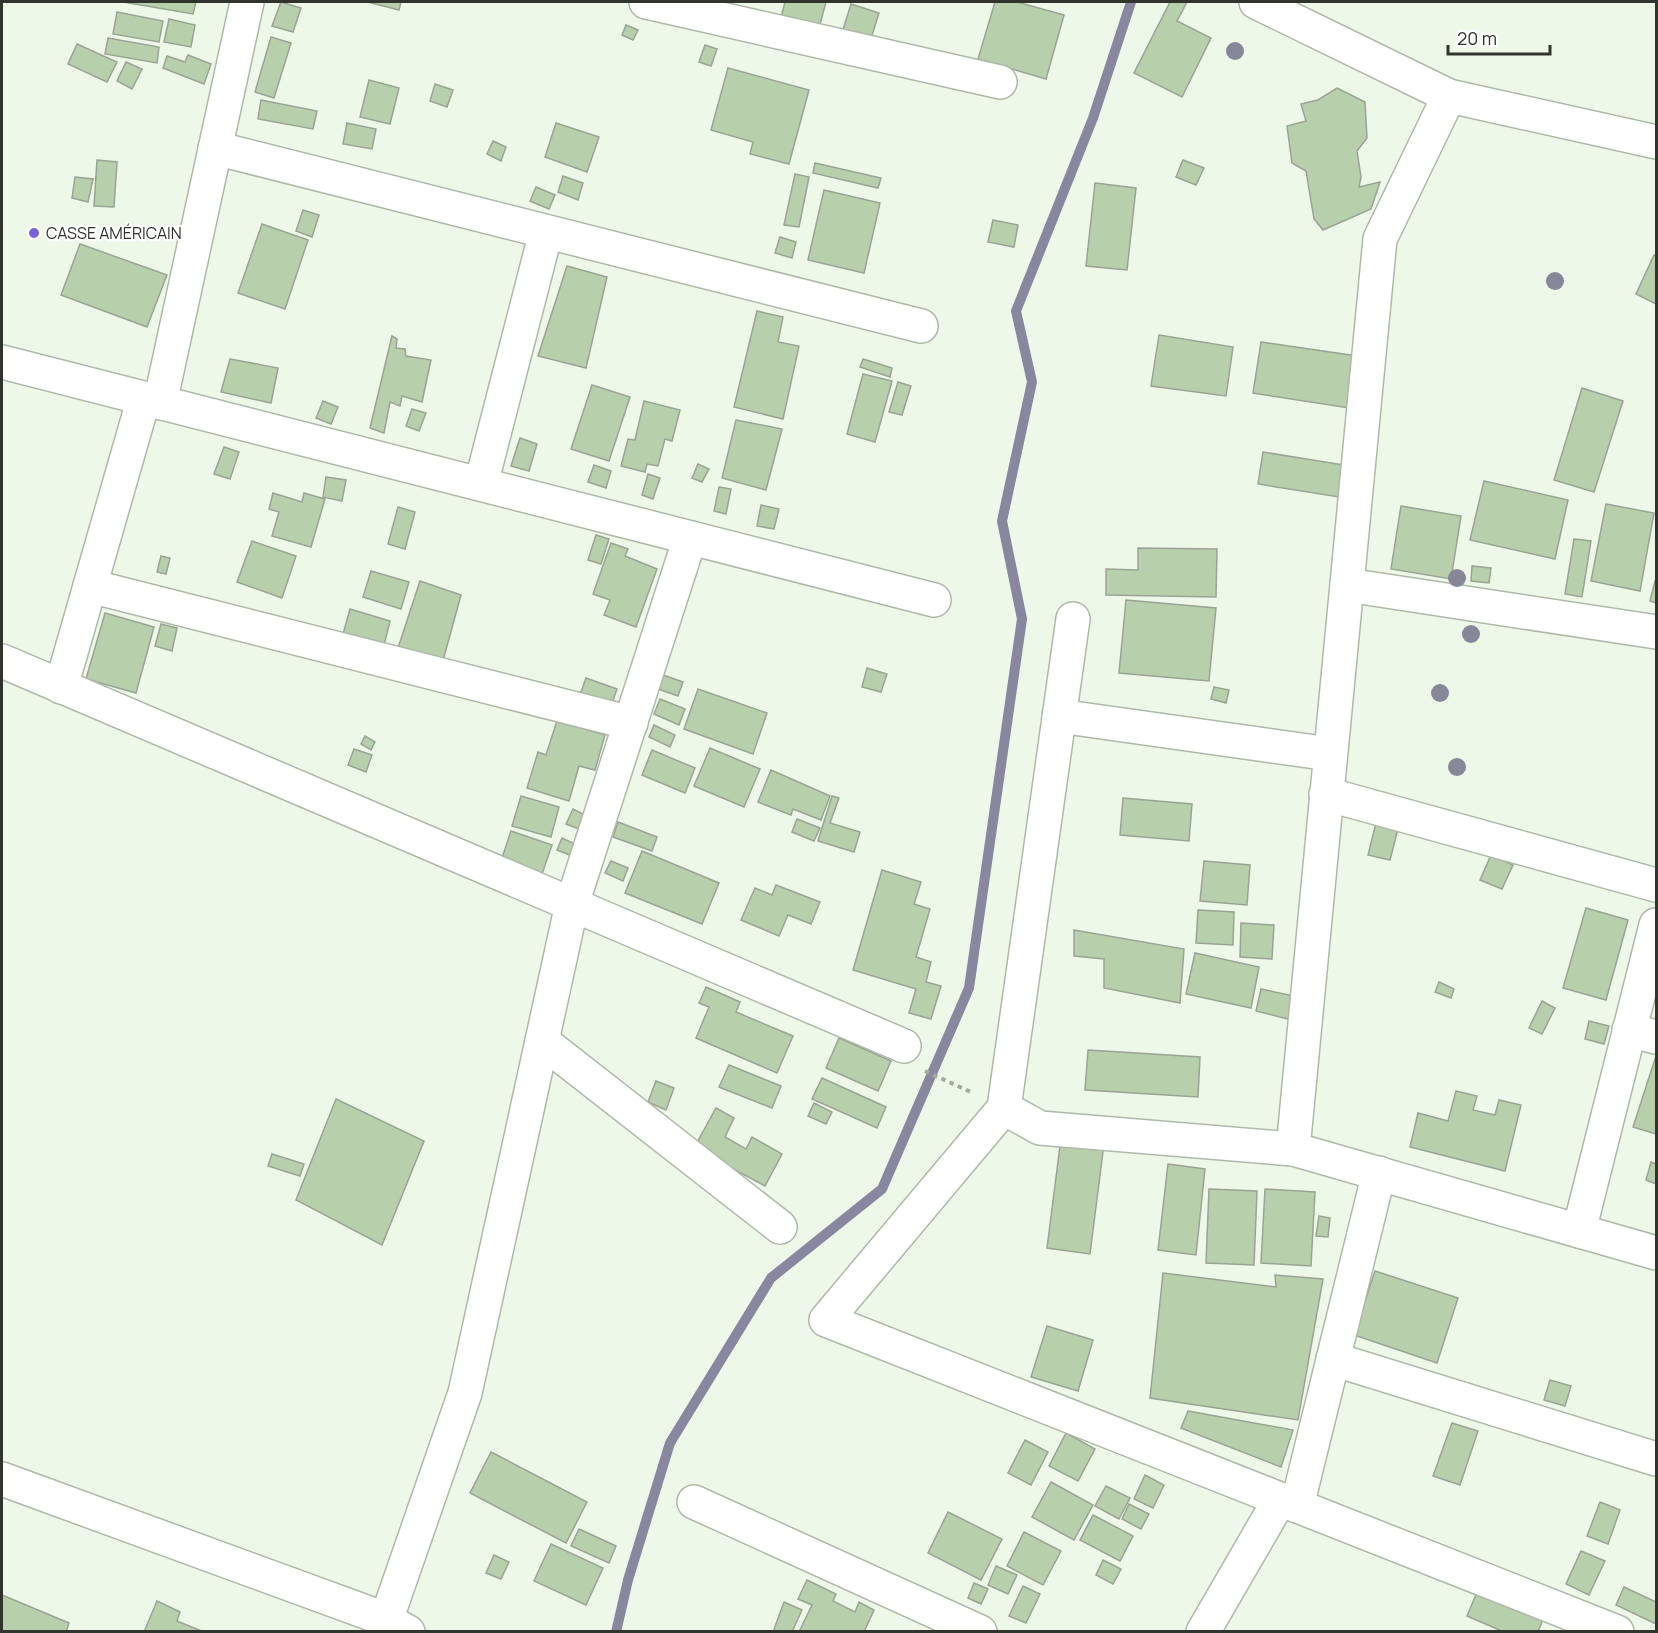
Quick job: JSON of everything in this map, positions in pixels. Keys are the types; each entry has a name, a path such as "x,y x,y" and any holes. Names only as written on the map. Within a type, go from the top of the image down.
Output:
{"street":[{"path":"61,687 90,586 152,400 215,148 247,2"},
{"path":"646,2 1000,82"},
{"path":"1256,2 1449,96 1656,142"},
{"path":"1293,1149 1380,239 1449,96"},
{"path":"215,148 921,326"},
{"path":"481,484 546,232"},
{"path":"2,362 934,600"},
{"path":"2,1479 392,1627 465,1393 572,904 690,538"},
{"path":"1347,585 1656,632"},
{"path":"90,586 631,723"},
{"path":"1073,619 1004,1108 826,1320 1617,1632"},
{"path":"2,661 904,1046"},
{"path":"1059,716 1330,754"},
{"path":"1326,794 1656,885"},
{"path":"1579,1231 1643,1033 1656,925"},
{"path":"542,1041 780,1227"},
{"path":"1004,1108 1040,1128 1293,1149 1656,1253"},
{"path":"1203,1632 1288,1502 1333,1359 1379,1173"},
{"path":"1333,1359 1656,1459"},
{"path":"694,1502 980,1632"}],"building":[{"path":"123,2 196,2 193,14"},
{"path":"281,2 301,8 293,32 272,26"},
{"path":"368,2 401,2 399,10"},
{"path":"785,2 826,2 819,28 781,17"},
{"path":"995,2 1017,2 1064,15 1046,79 978,59"},
{"path":"1170,2 1187,2 1177,21 1211,38 1182,97 1134,73"},
{"path":"851,4 879,13 869,45 841,36"},
{"path":"117,12 163,21 159,42 113,34"},
{"path":"169,19 195,25 191,47 164,42"},
{"path":"626,25 638,30 633,40 622,35"},
{"path":"271,37 291,43 274,98 255,92"},
{"path":"108,38 159,47 157,63 105,54"},
{"path":"77,44 117,62 107,82 68,64"},
{"path":"705,45 717,49 711,66 699,62"},
{"path":"188,55 211,64 204,84 163,68 167,56 185,62"},
{"path":"126,62 142,69 132,89 117,81"},
{"path":"728,68 809,90 789,164 750,154 753,142 711,130"},
{"path":"369,80 399,88 390,124 360,117"},
{"path":"435,84 453,90 447,107 430,101"},
{"path":"1337,88 1365,102 1367,138 1357,151 1361,177 1359,187 1380,182 1371,209 1323,230 1314,219 1306,171 1292,163 1287,126 1306,121 1301,104 1318,100"},
{"path":"261,100 317,111 313,129 258,119"},
{"path":"347,123 376,129 372,149 343,144"},
{"path":"556,123 599,137 587,172 545,157"},
{"path":"493,141 506,147 501,161 487,154"},
{"path":"97,160 117,162 114,207 94,206"},
{"path":"1183,160 1204,168 1196,185 1176,177"},
{"path":"815,163 881,178 878,188 813,173"},
{"path":"795,174 809,177 799,227 784,225"},
{"path":"563,176 583,183 578,200 558,192"},
{"path":"75,177 93,179 88,202 72,198"},
{"path":"1095,183 1136,188 1127,270 1086,266"},
{"path":"536,187 555,195 549,209 530,201"},
{"path":"824,190 880,203 864,273 808,260"},
{"path":"303,210 319,215 312,237 296,231"},
{"path":"993,220 1018,225 1014,247 988,242"},
{"path":"262,224 308,240 285,309 238,293"},
{"path":"780,237 796,242 792,258 775,253"},
{"path":"80,244 167,275 147,327 61,295"},
{"path":"1654,255 1656,256 1656,304 1636,294"},
{"path":"567,266 607,277 586,368 538,356"},
{"path":"757,311 783,317 778,342 799,346 783,419 734,407"},
{"path":"1159,335 1233,347 1226,396 1151,386"},
{"path":"392,336 397,339 396,348 405,349 406,356 431,360 422,402 402,396 400,406 390,402 384,433 370,428"},
{"path":"1261,342 1357,356 1349,408 1253,393"},
{"path":"230,359 278,368 271,403 221,392"},
{"path":"863,359 892,368 890,377 860,367"},
{"path":"863,374 892,381 875,442 847,434"},
{"path":"898,382 911,386 902,415 889,412"},
{"path":"592,385 630,397 609,461 571,449"},
{"path":"1582,388 1623,401 1594,492 1554,480"},
{"path":"323,401 338,407 331,424 316,418"},
{"path":"644,401 680,410 672,441 665,439 658,466 647,464 645,472 621,466 628,439 635,440"},
{"path":"412,409 426,413 419,431 406,426"},
{"path":"736,420 782,429 766,490 722,478"},
{"path":"520,438 537,444 529,471 511,466"},
{"path":"224,447 239,452 230,479 214,474"},
{"path":"1263,452 1344,465 1339,497 1258,484"},
{"path":"698,464 709,469 702,482 692,478"},
{"path":"594,465 611,471 606,488 588,482"},
{"path":"648,474 660,478 653,499 642,495"},
{"path":"326,477 346,480 342,501 323,497"},
{"path":"1484,481 1568,500 1555,559 1470,540"},
{"path":"719,487 731,489 726,514 714,511"},
{"path":"273,493 302,502 304,493 325,499 311,547 272,536 279,512 269,509"},
{"path":"1606,504 1654,513 1640,591 1591,581"},
{"path":"761,505 779,509 774,529 757,526"},
{"path":"1401,506 1461,516 1451,579 1391,569"},
{"path":"398,507 415,512 405,549 388,544"},
{"path":"596,535 609,539 601,564 588,560"},
{"path":"1574,539 1591,541 1582,597 1565,594"},
{"path":"252,541 296,556 282,598 237,582"},
{"path":"611,543 628,549 625,556 657,569 636,627 604,615 610,600 593,594"},
{"path":"1138,548 1217,549 1216,597 1106,595 1106,569 1138,570"},
{"path":"161,556 170,558 166,574 157,572"},
{"path":"1472,566 1491,568 1489,583 1471,581"},
{"path":"371,571 409,582 401,609 363,597"},
{"path":"420,581 461,595 441,668 396,654"},
{"path":"1656,582 1656,603 1650,601"},
{"path":"1126,600 1216,608 1209,681 1119,673"},
{"path":"350,609 390,621 384,645 343,634"},
{"path":"105,613 154,627 136,693 86,679"},
{"path":"161,624 177,628 172,651 155,646"},
{"path":"867,668 887,674 881,692 862,687"},
{"path":"663,675 683,682 678,696 658,689"},
{"path":"586,678 617,689 611,706 580,695"},
{"path":"1214,687 1229,690 1226,703 1211,699"},
{"path":"698,689 767,713 753,754 684,729"},
{"path":"660,699 685,709 679,725 654,714"},
{"path":"557,721 605,735 595,770 579,766 569,801 527,788 538,752 546,755"},
{"path":"654,725 675,735 670,747 649,737"},
{"path":"365,736 375,742 371,750 361,744"},
{"path":"710,748 760,769 744,807 694,786"},
{"path":"354,749 372,755 366,772 348,765"},
{"path":"652,750 695,768 685,793 642,775"},
{"path":"771,770 830,796 821,820 793,809 791,815 758,802"},
{"path":"521,796 559,807 551,837 512,826"},
{"path":"832,796 839,798 830,823 860,832 854,852 818,841"},
{"path":"1123,798 1192,804 1189,841 1120,835"},
{"path":"573,809 585,815 579,829 566,824"},
{"path":"797,819 820,828 814,841 792,832"},
{"path":"1377,819 1399,825 1390,860 1368,855"},
{"path":"618,822 657,837 652,851 613,837"},
{"path":"511,831 552,845 542,874 501,861"},
{"path":"562,838 577,845 572,856 557,850"},
{"path":"642,851 719,883 702,924 625,893"},
{"path":"1491,855 1513,865 1502,889 1480,880"},
{"path":"611,861 628,868 623,881 605,873"},
{"path":"1204,861 1250,865 1247,905 1200,901"},
{"path":"882,870 921,882 914,904 930,909 916,957 931,962 926,982 941,986 931,1019 909,1013 916,989 853,970"},
{"path":"776,885 820,902 811,924 788,915 779,936 741,920 755,888 772,895"},
{"path":"1586,908 1628,920 1606,1000 1563,988"},
{"path":"1198,910 1234,912 1233,945 1196,943"},
{"path":"1241,923 1274,925 1272,959 1240,957"},
{"path":"1074,930 1184,949 1180,1003 1104,988 1104,959 1074,956"},
{"path":"1195,953 1259,967 1251,1008 1186,994"},
{"path":"1439,982 1454,989 1451,998 1435,992"},
{"path":"706,987 740,1002 736,1012 793,1036 777,1073 696,1038 709,1007 699,1003"},
{"path":"1261,989 1294,996 1288,1019 1256,1011"},
{"path":"1542,1001 1555,1008 1542,1034 1529,1028"},
{"path":"1589,1021 1609,1026 1604,1044 1585,1039"},
{"path":"839,1038 891,1061 878,1091 826,1068"},
{"path":"1088,1050 1200,1057 1198,1097 1085,1090"},
{"path":"1656,1060 1656,1134 1633,1127"},
{"path":"729,1065 781,1086 772,1108 719,1087"},
{"path":"822,1078 886,1107 877,1128 812,1099"},
{"path":"656,1081 674,1088 666,1110 648,1102"},
{"path":"1456,1091 1477,1096 1473,1110 1495,1115 1499,1100 1521,1105 1505,1171 1410,1147 1418,1113 1448,1121"},
{"path":"336,1099 424,1141 382,1245 296,1200"},
{"path":"814,1103 832,1112 826,1124 808,1116"},
{"path":"716,1108 734,1118 725,1137 746,1149 752,1137 782,1154 765,1186 694,1148"},
{"path":"1061,1138 1104,1144 1090,1254 1047,1248"},
{"path":"272,1154 304,1164 300,1176 268,1166"},
{"path":"1651,1162 1656,1164 1656,1184 1646,1180"},
{"path":"1168,1164 1205,1169 1196,1255 1158,1250"},
{"path":"1209,1189 1257,1191 1254,1265 1206,1263"},
{"path":"1265,1189 1315,1192 1311,1266 1261,1263"},
{"path":"1319,1216 1330,1218 1328,1237 1316,1236"},
{"path":"1375,1271 1458,1298 1437,1363 1354,1335"},
{"path":"1163,1273 1276,1287 1275,1275 1323,1279 1298,1420 1150,1398"},
{"path":"1047,1326 1093,1340 1078,1391 1031,1377"},
{"path":"1550,1380 1571,1386 1565,1406 1544,1400"},
{"path":"1188,1411 1293,1430 1281,1467 1181,1428"},
{"path":"1452,1423 1478,1431 1460,1485 1433,1476"},
{"path":"1066,1433 1095,1449 1078,1481 1049,1466"},
{"path":"1025,1440 1048,1452 1031,1485 1008,1473"},
{"path":"491,1452 587,1502 566,1543 470,1493"},
{"path":"1145,1475 1164,1485 1153,1508 1134,1499"},
{"path":"1051,1482 1093,1505 1074,1540 1032,1517"},
{"path":"1106,1486 1130,1498 1119,1519 1095,1506"},
{"path":"1600,1502 1620,1510 1608,1544 1587,1536"},
{"path":"1129,1504 1149,1514 1141,1529 1122,1519"},
{"path":"948,1512 1002,1539 981,1580 928,1553"},
{"path":"1093,1515 1133,1536 1120,1561 1080,1540"},
{"path":"579,1529 616,1546 609,1563 571,1546"},
{"path":"1024,1532 1061,1551 1043,1585 1007,1566"},
{"path":"551,1544 603,1568 586,1605 534,1581"},
{"path":"1581,1551 1605,1561 1589,1595 1566,1584"},
{"path":"494,1555 509,1562 501,1579 486,1573"},
{"path":"1103,1560 1121,1569 1113,1584 1096,1575"},
{"path":"996,1566 1017,1575 1008,1594 988,1585"},
{"path":"807,1580 836,1594 833,1601 855,1612 859,1602 874,1610 864,1632 799,1632 812,1605 798,1599"},
{"path":"974,1583 988,1589 981,1604 968,1598"},
{"path":"1023,1586 1040,1594 1026,1623 1009,1616"},
{"path":"1624,1587 1656,1602 1656,1624 1616,1605"},
{"path":"1477,1592 1543,1619 1538,1632 1504,1632 1467,1616"},
{"path":"2,1595 69,1623 66,1632 2,1632"},
{"path":"157,1601 180,1612 177,1621 204,1632 144,1632"},
{"path":"784,1602 802,1610 792,1632 773,1632"}],"waterway":[{"path":"616,1632 628,1580 670,1443 771,1278 882,1189 969,988 1022,619 1002,521 1032,382 1016,311 1093,118 1131,2"}],"place":[{"name":"CASSE AMÉRICAIN","path":"34,233"}]}
